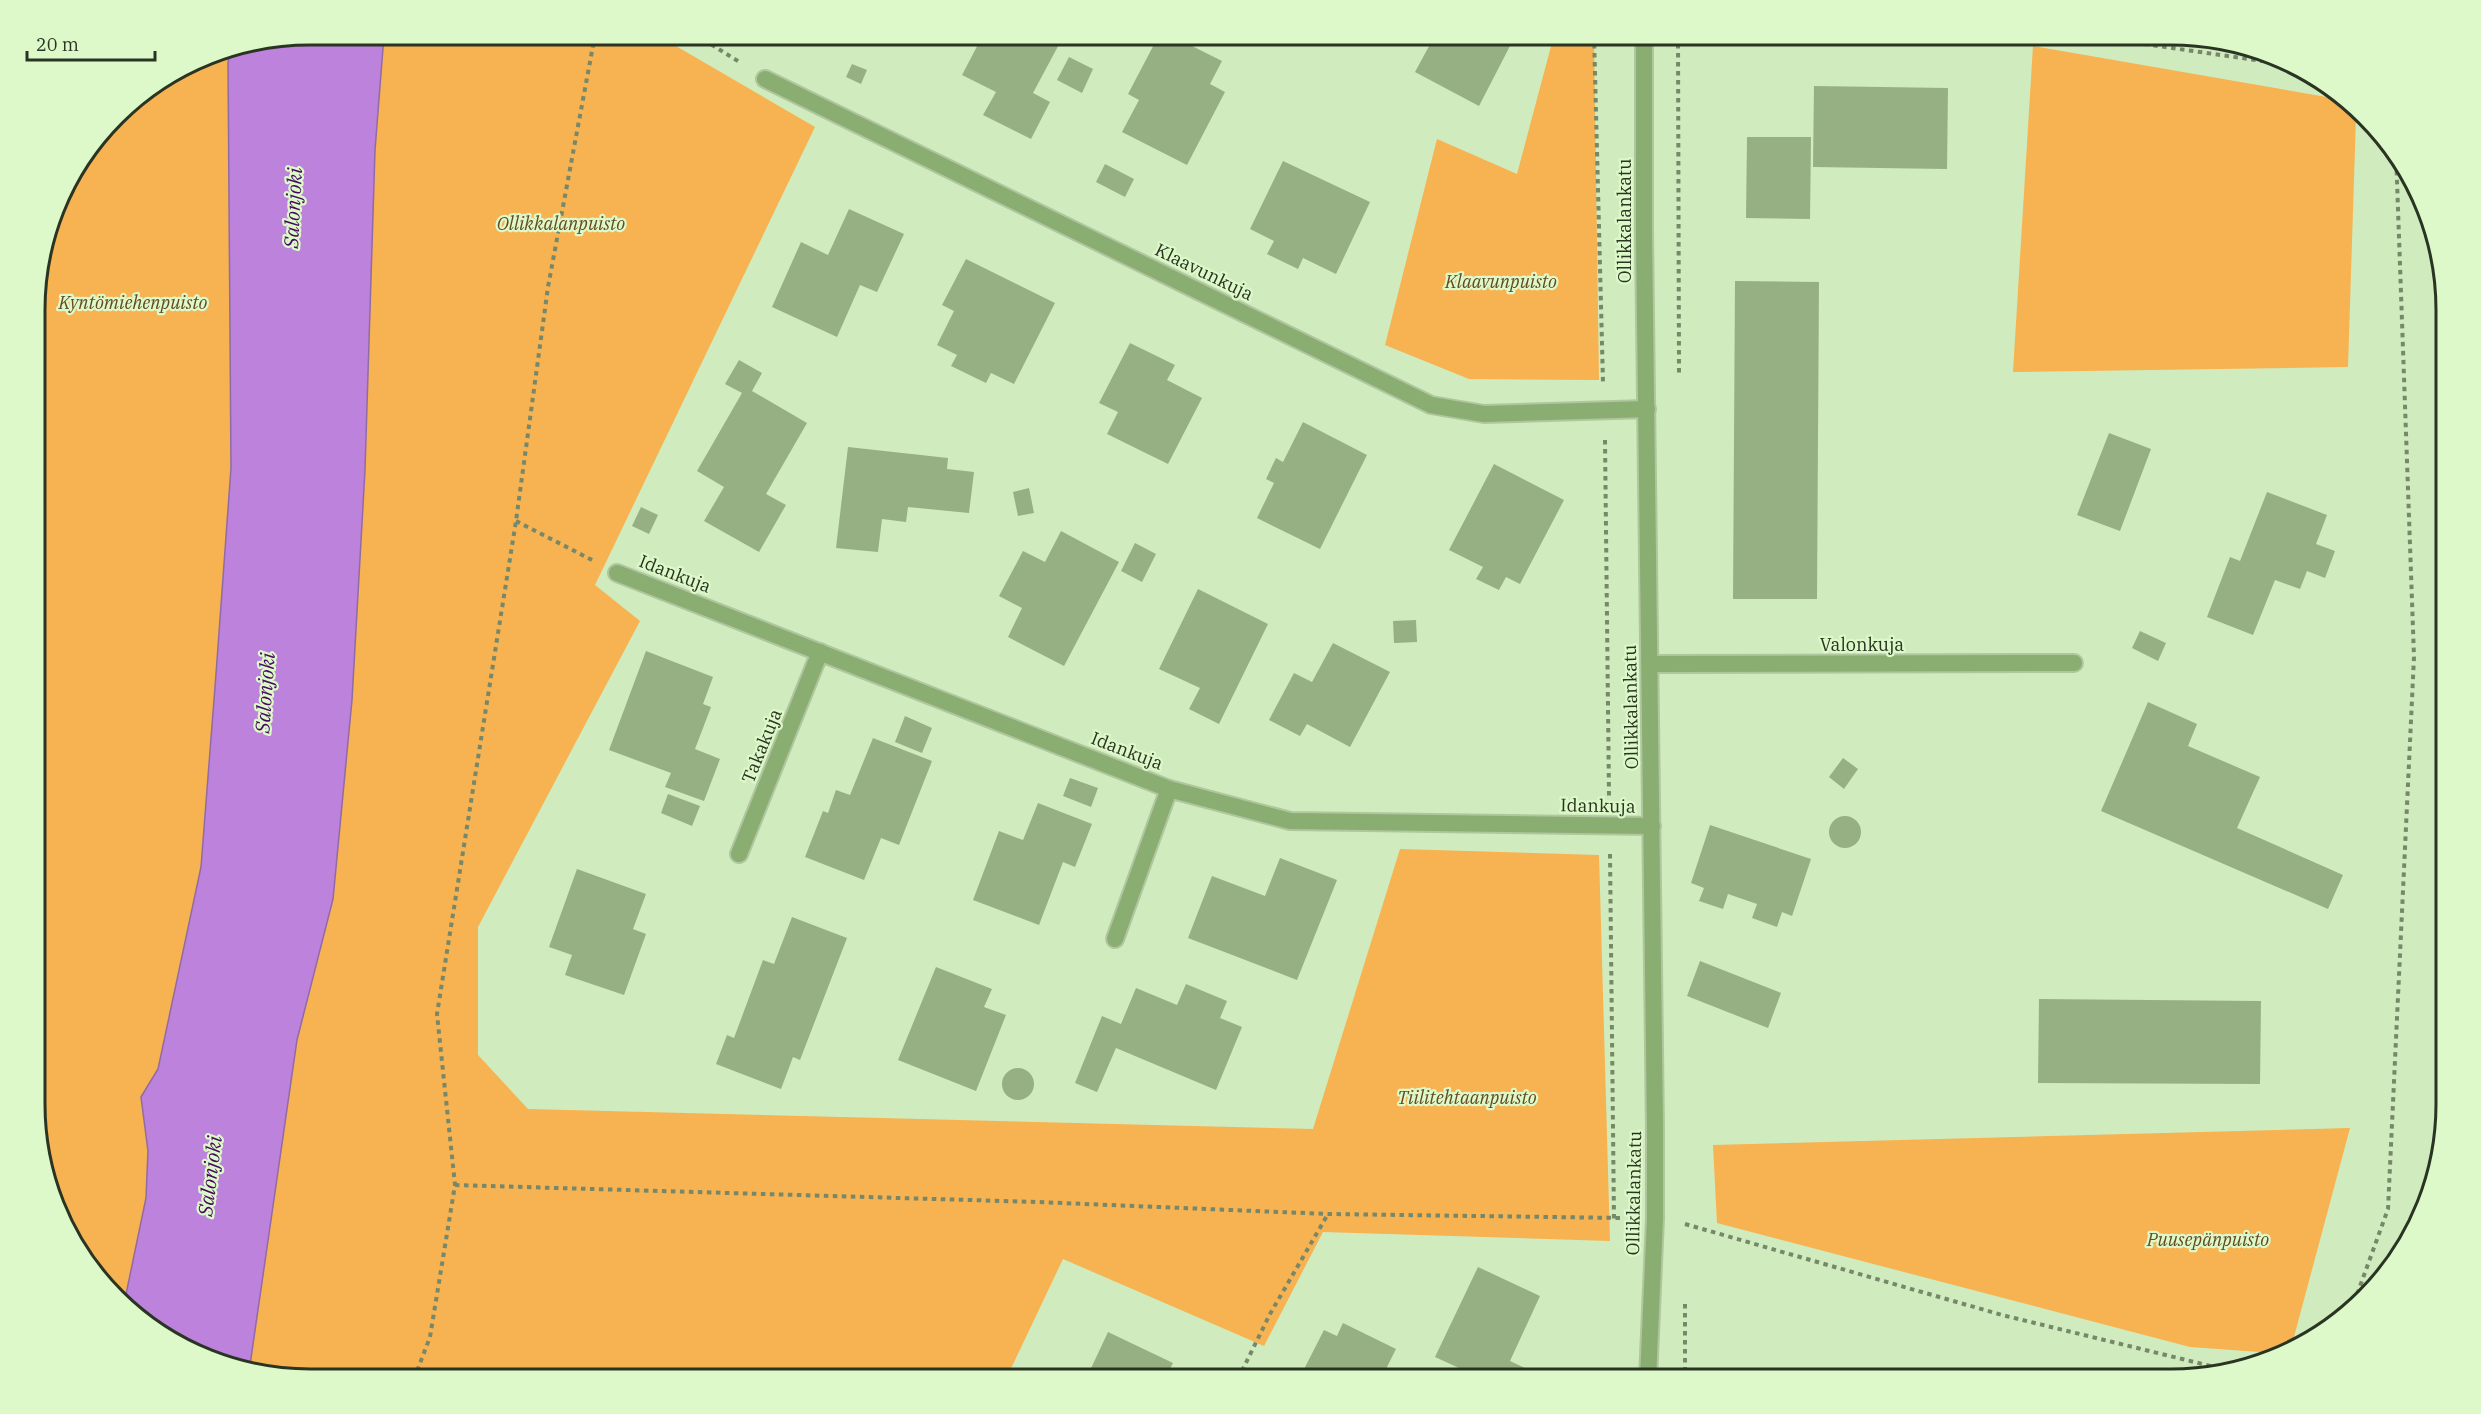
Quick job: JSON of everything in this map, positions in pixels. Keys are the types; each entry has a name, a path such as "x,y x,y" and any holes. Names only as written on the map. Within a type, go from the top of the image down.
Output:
{"street":[{"name":"Ollikkalankatu","path":"1644,45 1655,1218 1648,1369"},
{"name":"Klaavunkuja","path":"765,79 1431,405 1484,414 1647,409"},
{"name":"Idankuja","path":"617,573 1169,789 1290,821 1652,826"},
{"name":"Takakuja","path":"739,854 820,652"},
{"name":"Valonkuja","path":"1650,664 2074,663"},
{"path":"1115,939 1169,789"}],"path":[{"path":"418,1369 429,1337 455,1185 438,1014 516,521 548,287 593,45"},
{"path":"713,45 765,79"},
{"path":"1594,45 1604,411 1614,1219"},
{"path":"2156,45 2261,61"},
{"path":"2358,1291 2388,1209 2414,657 2397,171"},
{"path":"516,521 617,573"},
{"path":"455,1185 1037,1202 1328,1214 1655,1218 1682,1223 2002,1315 2213,1366"},
{"path":"1243,1369 1270,1314 1328,1214"}],"green space":[{"path":"383,45 674,45 815,127 595,585 640,621 478,927 478,1055 528,1109 1313,1129 1400,849 1599,855 1610,1241 1323,1232 1264,1346 1063,1259 1011,1369 310,1369 275,1367 250,1362 297,1040 333,899 352,700 365,470 375,150"},
{"name":"Klaavunpuisto","path":"1551,45 1594,45 1599,380 1469,379 1385,345 1437,139 1517,174"},
{"path":"2033,46 2328,97 2356,121 2348,367 2013,372"},
{"name":"Kyntömiehenpuisto","path":"230,57 231,468 216,674 201,867 158,1069 141,1097 148,1151 146,1198 126,1294 111,1279 80,1237 59,1189 47,1139 45,1104 45,310 47,275 54,241 65,208 80,177 111,135 135,111 177,80"},
{"name":"Puusepänpuisto","path":"2350,1128 2293,1339 2264,1352 2190,1347 1717,1223 1713,1145"}],"water":[{"name":"Salonjoki","path":"383,45 375,150 365,470 352,700 333,899 297,1040 250,1362 208,1349 177,1334 126,1294 146,1198 148,1151 141,1097 158,1069 201,867 231,468 229,58 275,47"}],"building":[{"path":"978,45 1059,45 1033,93 1050,102 1031,139 983,115 996,92 962,75"},
{"path":"1154,45 1190,45 1222,61 1210,84 1225,92 1187,165 1122,132 1139,100 1128,94"},
{"path":"1430,45 1510,45 1479,106 1415,72"},
{"path":"1069,57 1093,69 1082,93 1057,80"},
{"path":"852,64 867,70 861,84 846,77"},
{"path":"1814,86 1948,88 1947,169 1813,167"},
{"path":"1747,137 1811,137 1810,219 1746,218"},
{"path":"1283,161 1370,202 1336,274 1303,258 1298,269 1267,254 1274,241 1250,229"},
{"path":"1105,164 1134,179 1125,197 1096,182"},
{"path":"849,209 904,234 877,292 860,285 837,337 772,307 801,242 828,255"},
{"path":"966,259 1055,303 1014,384 991,373 986,383 951,366 957,355 937,345 954,311 942,305"},
{"path":"1735,281 1819,282 1817,599 1733,599"},
{"path":"1130,343 1175,365 1167,380 1202,398 1168,464 1107,434 1118,412 1099,403"},
{"path":"739,360 762,373 752,391 807,423 766,494 786,505 759,552 704,521 724,487 697,471 742,393 725,384"},
{"path":"1303,422 1367,455 1320,549 1257,518 1274,483 1266,479 1276,458 1283,462"},
{"path":"2109,433 2151,449 2120,531 2077,515"},
{"path":"848,447 948,458 947,469 974,472 969,513 908,507 906,522 882,519 878,552 836,548"},
{"path":"1494,464 1564,500 1520,584 1506,577 1499,590 1476,579 1483,567 1449,550"},
{"path":"1029,488 1034,513 1018,516 1013,492"},
{"path":"2267,492 2327,515 2316,544 2335,551 2325,578 2307,571 2300,589 2275,580 2253,635 2207,617 2230,557 2240,561"},
{"path":"641,507 658,515 649,534 632,526"},
{"path":"1061,531 1119,562 1064,666 1008,637 1022,608 999,596 1023,551 1045,562"},
{"path":"1135,543 1156,554 1142,582 1121,571"},
{"path":"1198,589 1268,624 1219,724 1189,709 1200,688 1159,669"},
{"path":"1416,620 1417,642 1394,643 1393,621"},
{"path":"2140,631 2166,643 2158,661 2132,648"},
{"path":"1333,643 1390,672 1350,747 1307,724 1300,736 1269,720 1294,673 1312,682"},
{"path":"646,651 713,677 703,704 711,707 695,749 720,759 704,801 665,787 671,773 609,750"},
{"path":"2148,702 2197,724 2188,746 2260,777 2237,828 2343,875 2328,909 2101,811"},
{"path":"905,716 932,728 922,753 895,742"},
{"path":"873,738 932,761 899,845 881,838 864,880 805,857 823,811 828,813 836,790 850,795"},
{"path":"1843,758 1858,769 1844,789 1829,777"},
{"path":"1070,778 1098,788 1091,807 1063,796"},
{"path":"668,794 700,806 692,826 661,813"},
{"path":"1038,803 1092,824 1075,867 1063,862 1039,925 973,900 999,831 1023,840"},
{"path":"1845,816 1856,821 1861,832 1856,843 1845,848 1834,843 1829,832 1834,821"},
{"path":"1710,825 1811,859 1792,916 1782,912 1777,927 1752,918 1757,904 1728,894 1723,909 1699,901 1704,888 1691,883"},
{"path":"1280,858 1337,880 1297,980 1188,938 1212,876 1265,896"},
{"path":"577,869 646,894 633,929 646,934 624,995 565,975 572,955 549,947"},
{"path":"792,917 847,938 800,1060 793,1057 781,1089 716,1064 727,1035 734,1038 763,960 774,964"},
{"path":"1700,961 1781,993 1768,1028 1687,996"},
{"path":"936,967 992,989 984,1007 1006,1015 976,1091 898,1060"},
{"path":"1186,984 1227,1001 1220,1018 1242,1027 1216,1090 1116,1048 1097,1092 1075,1083 1102,1016 1121,1024 1136,988 1177,1005"},
{"path":"2039,999 2261,1001 2260,1084 2038,1083"},
{"path":"1018,1068 1029,1073 1034,1084 1029,1095 1018,1100 1007,1095 1002,1084 1007,1073"},
{"path":"1478,1267 1540,1296 1510,1361 1527,1369 1461,1369 1435,1357"},
{"path":"1343,1323 1396,1349 1386,1369 1304,1369 1324,1330 1337,1336"},
{"path":"1108,1332 1173,1363 1170,1369 1091,1369"}],"park label":[{"name":"Ollikkalanpuisto","path":"561,224"},
{"name":"Tiilitehtaanpuisto","path":"1467,1098"}]}
